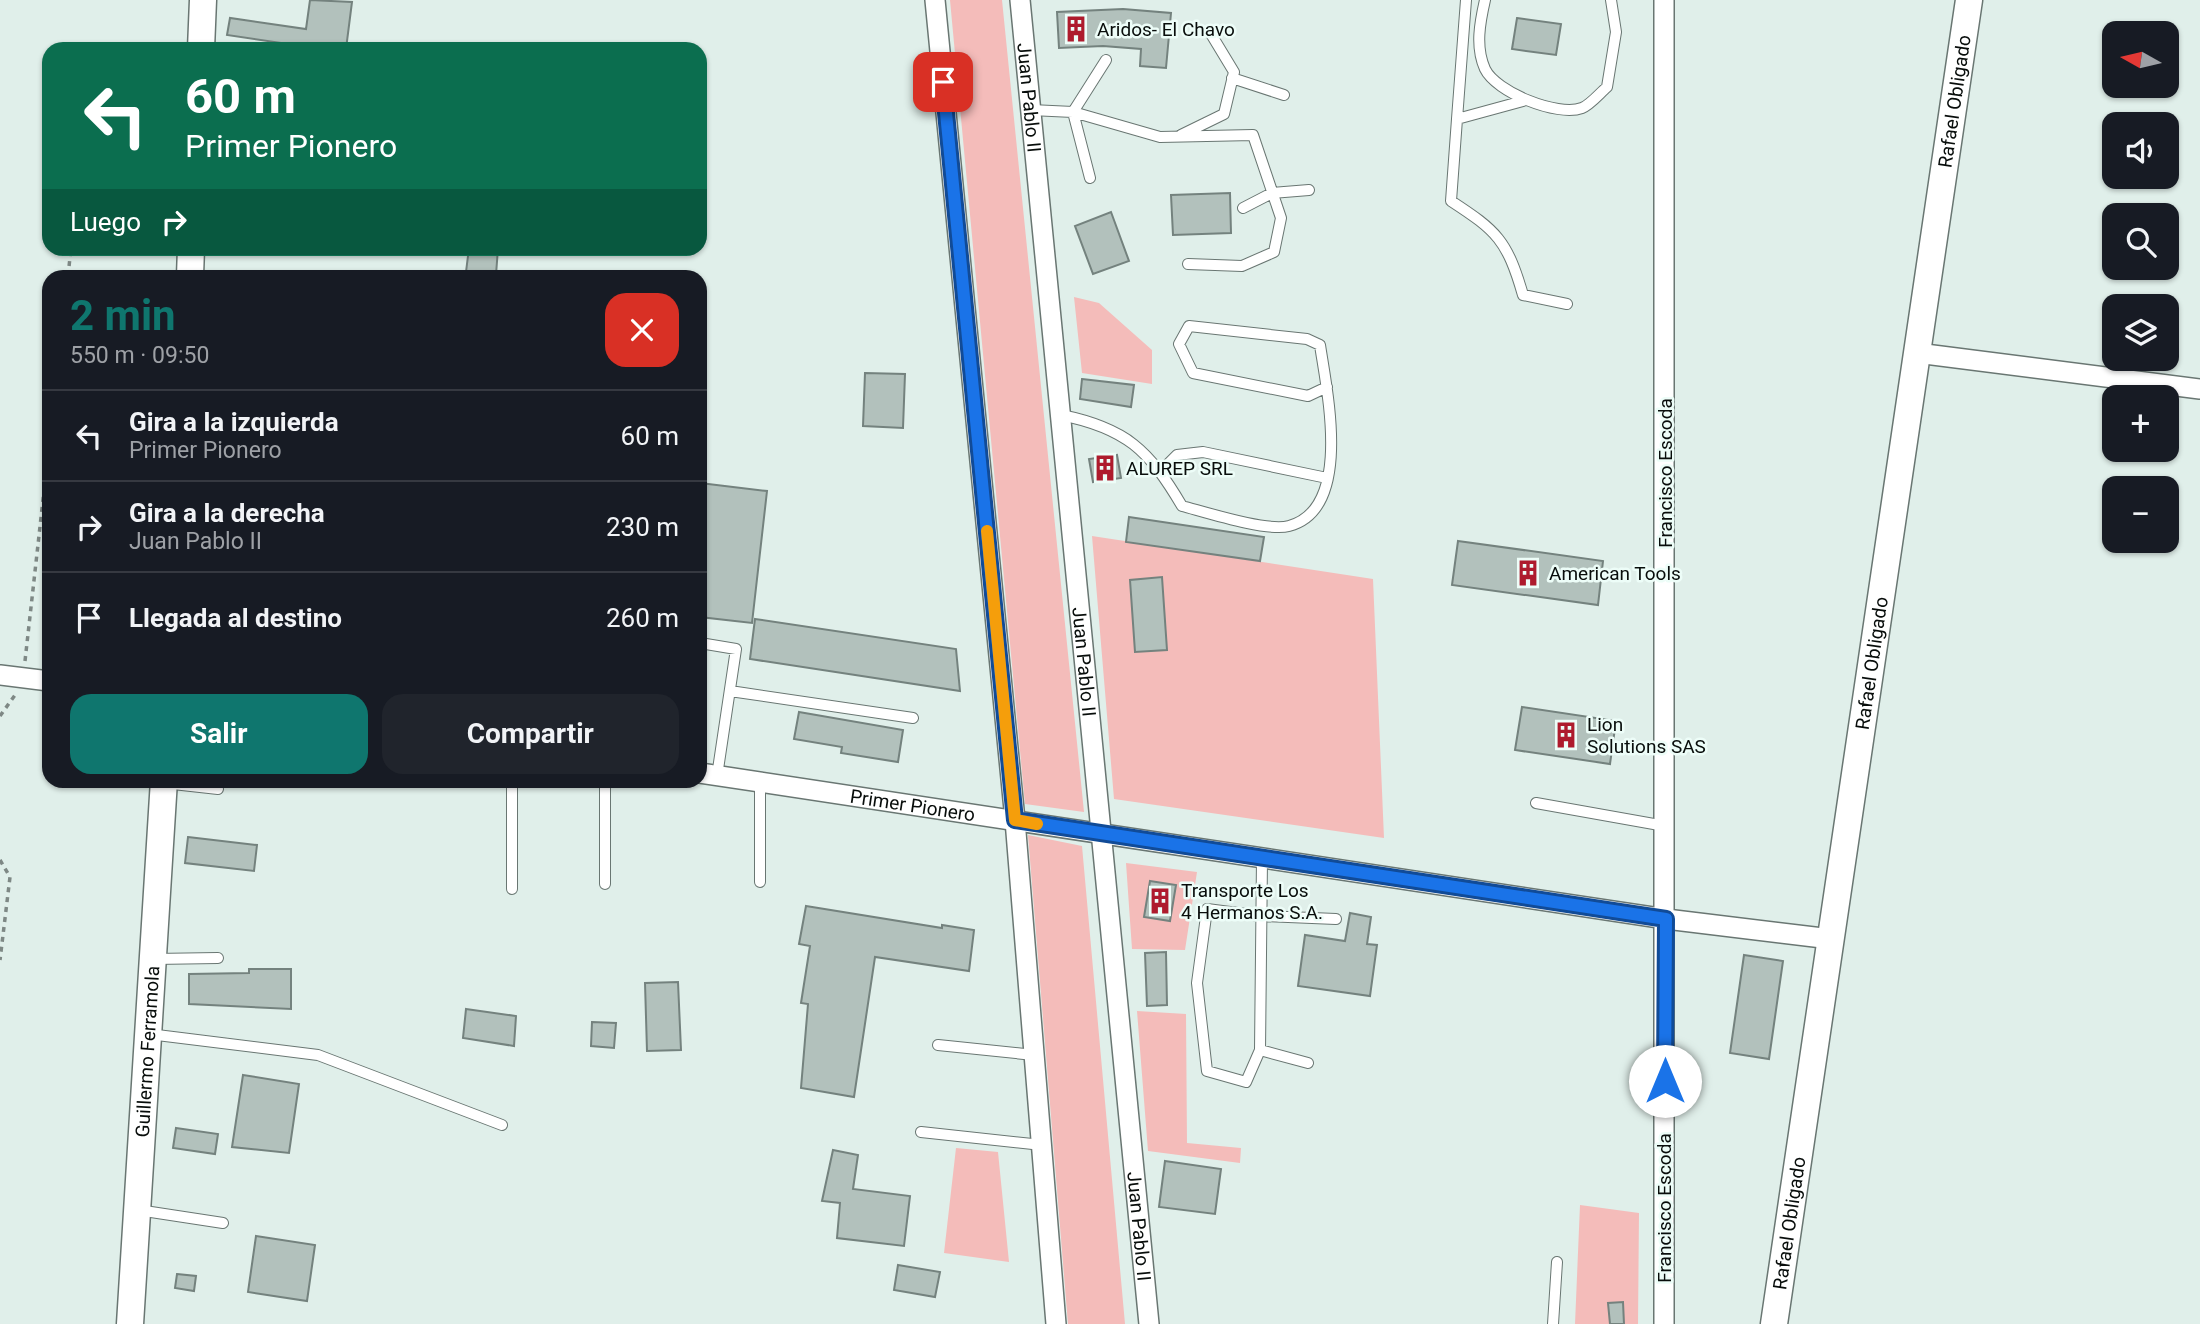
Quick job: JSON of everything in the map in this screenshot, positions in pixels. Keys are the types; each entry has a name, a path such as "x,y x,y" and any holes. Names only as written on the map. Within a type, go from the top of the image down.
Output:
{"street":[{"path":"201,42 203,0"},
{"path":"935,0 1015,820 1056,1324"},
{"name":"Juan Pablo II","path":"1020,0 1149,1324"},
{"name":"Francisco Escoda","path":"1664,0 1664,1324"},
{"name":"Rafael Obligado","path":"1774,1324 1969,0"},
{"path":"1917,353 2200,389"},
{"path":"0,675 42,680"},
{"name":"Primer Pionero","path":"708,775 1666,919 1830,939"},
{"name":"Guillermo Ferramola","path":"130,1324 164,788"}],"lane":[{"path":"1466,0 1451,201 1492,227 1514,264 1523,295 1567,304"},
{"path":"1485,0 1478,35 1486,71 1523,101"},
{"path":"1457,119 1523,101 1558,108 1582,108 1607,87 1616,32 1611,0"},
{"path":"1177,136 1224,114 1234,72 1211,34"},
{"path":"1090,178 1073,112 1106,60"},
{"path":"1232,78 1284,95"},
{"path":"1031,110 1073,112 1160,137 1253,135 1280,218 1274,252 1242,266 1188,264"},
{"path":"1243,208 1272,192 1309,190"},
{"path":"1061,415 1095,422 1122,434 1161,471 1182,506 1235,520 1288,527 1315,512 1326,489 1332,417 1320,345 1307,339 1189,326 1179,344 1192,373 1307,396 1326,387"},
{"path":"1161,471 1177,455 1203,452 1327,478"},
{"path":"707,644 736,649 730,691 708,775"},
{"path":"730,691 913,718"},
{"path":"760,782 760,883"},
{"path":"210,788 218,789"},
{"path":"512,788 512,889"},
{"path":"605,788 605,884"},
{"path":"1536,803 1666,826"},
{"path":"1262,859 1261,916 1260,1050 1246,1082 1207,1071 1197,984 1207,909 1261,916 1336,919"},
{"path":"153,959 218,958"},
{"path":"148,1034 318,1055 502,1125"},
{"path":"939,1045 1034,1055"},
{"path":"1260,1050 1308,1063"},
{"path":"921,1132 1042,1146"},
{"path":"137,1210 223,1223"},
{"path":"1553,1324 1557,1262"}],"path":[{"path":"0,716 23,678 42,508"},
{"path":"0,860 10,877 0,960"}],"shaded area":[{"path":"950,0 1002,0 1084,812 1025,804"},
{"path":"1074,297 1099,303 1152,350 1152,384 1082,373"},
{"path":"1092,536 1373,579 1384,838 1114,799"},
{"path":"1028,835 1082,846 1125,1324 1068,1324"},
{"path":"1126,863 1197,872 1185,950 1132,949"},
{"path":"1137,1011 1186,1014 1187,1143 1241,1148 1240,1163 1148,1151"},
{"path":"956,1148 998,1152 1009,1262 944,1253"},
{"path":"1580,1205 1639,1213 1638,1324 1575,1324"}],"building":[{"path":"310,0 352,2 347,42 275,42 227,35 230,18 306,29"},
{"path":"1123,9 1171,13 1166,68 1140,66 1141,49 1103,46 1059,48 1057,12"},
{"path":"1517,18 1561,24 1556,55 1512,49"},
{"path":"1230,193 1231,233 1173,235 1171,195"},
{"path":"1111,212 1129,261 1093,274 1075,226"},
{"path":"468,256 497,256 496,270 466,270"},
{"path":"865,373 905,374 903,428 863,426"},
{"path":"1082,379 1134,385 1131,407 1080,399"},
{"name":"ALUREP SRL","path":"1117,455 1121,478 1093,482 1089,459"},
{"path":"707,484 767,491 752,623 707,618"},
{"path":"1129,517 1264,537 1260,561 1126,542"},
{"name":"American Tools","path":"1458,541 1603,561 1598,605 1452,585"},
{"path":"1162,577 1167,650 1135,652 1130,580"},
{"path":"755,619 956,649 960,691 750,659"},
{"name":"Lion Solutions SAS","path":"1522,707 1616,721 1610,764 1515,750"},
{"path":"799,712 903,730 898,762 841,753 842,747 794,739"},
{"path":"188,837 257,845 254,871 185,863"},
{"name":"Transporte Los 4 Hermanos S.A.","path":"1150,881 1176,885 1170,921 1144,917"},
{"path":"806,906 942,928 942,925 974,930 969,971 875,957 854,1097 801,1088 808,1004 801,1003 810,946 799,944"},
{"path":"1350,913 1371,917 1367,944 1377,945 1370,996 1298,986 1305,935 1345,941"},
{"path":"1166,952 1167,1005 1147,1006 1145,953"},
{"path":"1744,955 1783,961 1769,1059 1730,1053"},
{"path":"249,969 291,969 291,1009 189,1004 189,974 249,973"},
{"path":"678,982 681,1050 647,1051 645,983"},
{"path":"466,1009 516,1016 514,1046 463,1038"},
{"path":"592,1022 616,1023 614,1048 591,1046"},
{"path":"243,1075 299,1084 289,1153 232,1147"},
{"path":"176,1128 218,1134 215,1154 173,1148"},
{"path":"833,1150 858,1155 853,1189 910,1196 904,1246 837,1238 840,1203 822,1201"},
{"path":"1165,1161 1221,1169 1215,1214 1159,1207"},
{"path":"256,1236 315,1245 307,1301 248,1292"},
{"path":"898,1265 940,1272 935,1297 894,1290"},
{"path":"177,1274 196,1276 194,1291 175,1288"},
{"path":"1623,1302 1624,1324 1610,1324 1608,1303"}],"slow traffic":[{"path":"987,531 1015,820 1037,824"}],"place":[{"name":"Aridos- El Chavo","path":"1076,29"},
{"name":"ALUREP SRL","path":"1105,468"},
{"name":"American Tools","path":"1528,573"},
{"name":"Lion Solutions SAS","path":"1566,735"},
{"name":"Transporte Los 4 Hermanos S.A.","path":"1160,901"}],"route":[{"path":"943,82 1015,820 1103,836 1666,919 1665,1081"}]}
